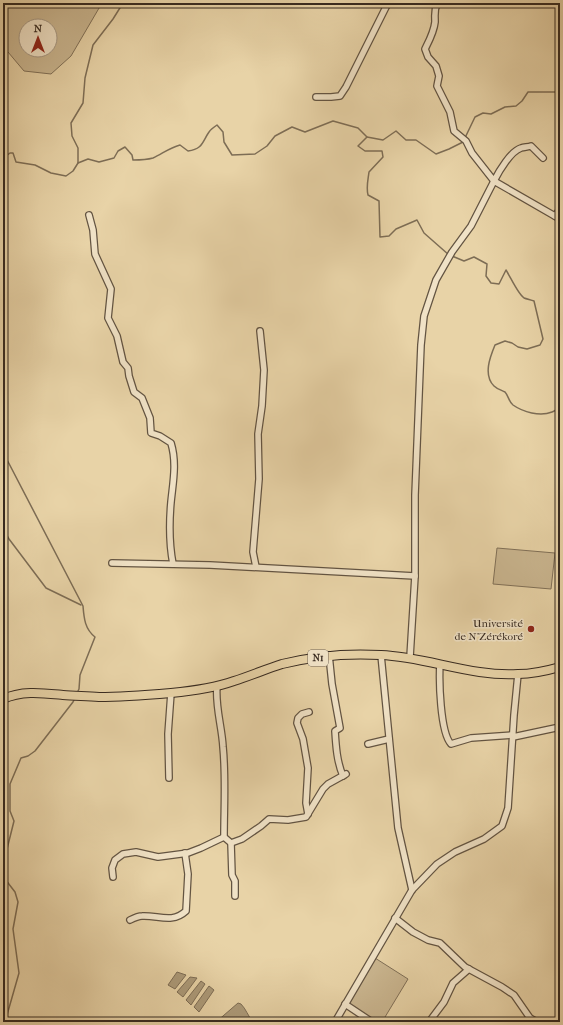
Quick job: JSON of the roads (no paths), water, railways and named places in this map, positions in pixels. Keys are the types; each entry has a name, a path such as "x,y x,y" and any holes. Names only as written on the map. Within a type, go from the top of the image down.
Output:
{"main road":[{"name":"N1","path":"3,699 18,694 31,693 126,696 171,693 217,686 283,664 329,656 381,654 497,674 518,674 545,671 560,667"}],"street":[{"path":"316,97 340,96 346,87 388,3"},
{"path":"437,3 434,12 435,22 431,38 425,49 428,56 436,66 439,76 437,86 450,112 454,131 464,139 472,153 494,181 558,218 560,209"},
{"path":"410,658 415,576 415,494 421,345 424,316 436,280 452,252 471,226 494,181 512,153 520,148 531,146 542,158"},
{"path":"89,215 95,254 111,289 108,318 117,336 123,362 128,368 130,384 134,392 142,398 150,418 151,433 160,436 171,443 174,453 175,470 170,522 170,546 174,564"},
{"path":"256,567 252,552 259,478 258,434 262,406 264,370 260,331"},
{"path":"112,563 256,567 415,576"},
{"path":"381,654 384,672 398,828 412,890"},
{"path":"231,843 242,839 269,819 288,820 306,817 323,789 328,784 344,775 338,766 335,732 340,728 332,684 329,656"},
{"path":"440,664 440,695 446,734 448,741 451,744 471,738 513,736 560,727"},
{"path":"335,1022 412,890 437,864 455,852 484,839 502,826 508,808 518,674"},
{"path":"217,686 216,695 222,727 225,768 224,837"},
{"path":"169,778 168,734 171,693"},
{"path":"308,814 306,803 308,768 304,738 297,723 298,718 302,714 309,712"},
{"path":"368,744 389,739"},
{"path":"224,837 231,843 232,875 235,881 235,896"},
{"path":"112,877 112,868 116,860 123,854 136,852 158,857 185,853 201,848 224,837"},
{"path":"130,920 142,916 173,918 181,916 186,911 188,874 185,853"},
{"path":"395,918 413,932 428,940 440,943 469,969 514,995 530,1018 537,1022"},
{"path":"429,1022 444,1002 453,983 469,969"},
{"path":"345,1004 372,1022"}],"waterway":[{"path":"78,163 78,148 72,136 71,123 83,103 85,78 93,45 123,3"},
{"path":"3,165 6,156 13,153 16,162 35,165 51,173 66,176 73,171 78,163 88,159 99,162 114,158 118,151 125,147 132,155 133,160 153,158 180,145 188,151 197,149 210,131 217,125 223,132 224,142 232,155 255,154 267,146 275,136 292,127 305,132 333,121 358,128 367,137 383,140 396,131 406,140 416,140 436,154 463,142 475,117 483,113 491,114 505,107 516,106 522,101 528,92 560,91"},
{"path":"367,137 358,146 365,151 382,151 383,157 369,172 367,186 368,195 379,201 380,237 389,236 396,229 417,220 424,233 449,255"},
{"path":"452,256 464,261 474,257 487,264 486,276 491,283 499,284 506,270 522,296 534,301 543,339 540,345 527,349 505,341 495,345 488,366 491,382 495,387 505,392 513,405 522,410 542,414 552,412 560,408"},
{"path":"3,452 83,606 89,631 95,637 80,675 79,689 77,693"},
{"path":"3,529 46,588 81,605"},
{"path":"3,865 14,821 10,811 10,784 21,758 28,756 35,751 75,698"},
{"path":"3,869 5,879 15,892 18,902 13,929 19,973 5,1022"}],"place":[{"name":"Université de N'Zérékoré","path":"531,629"}]}
